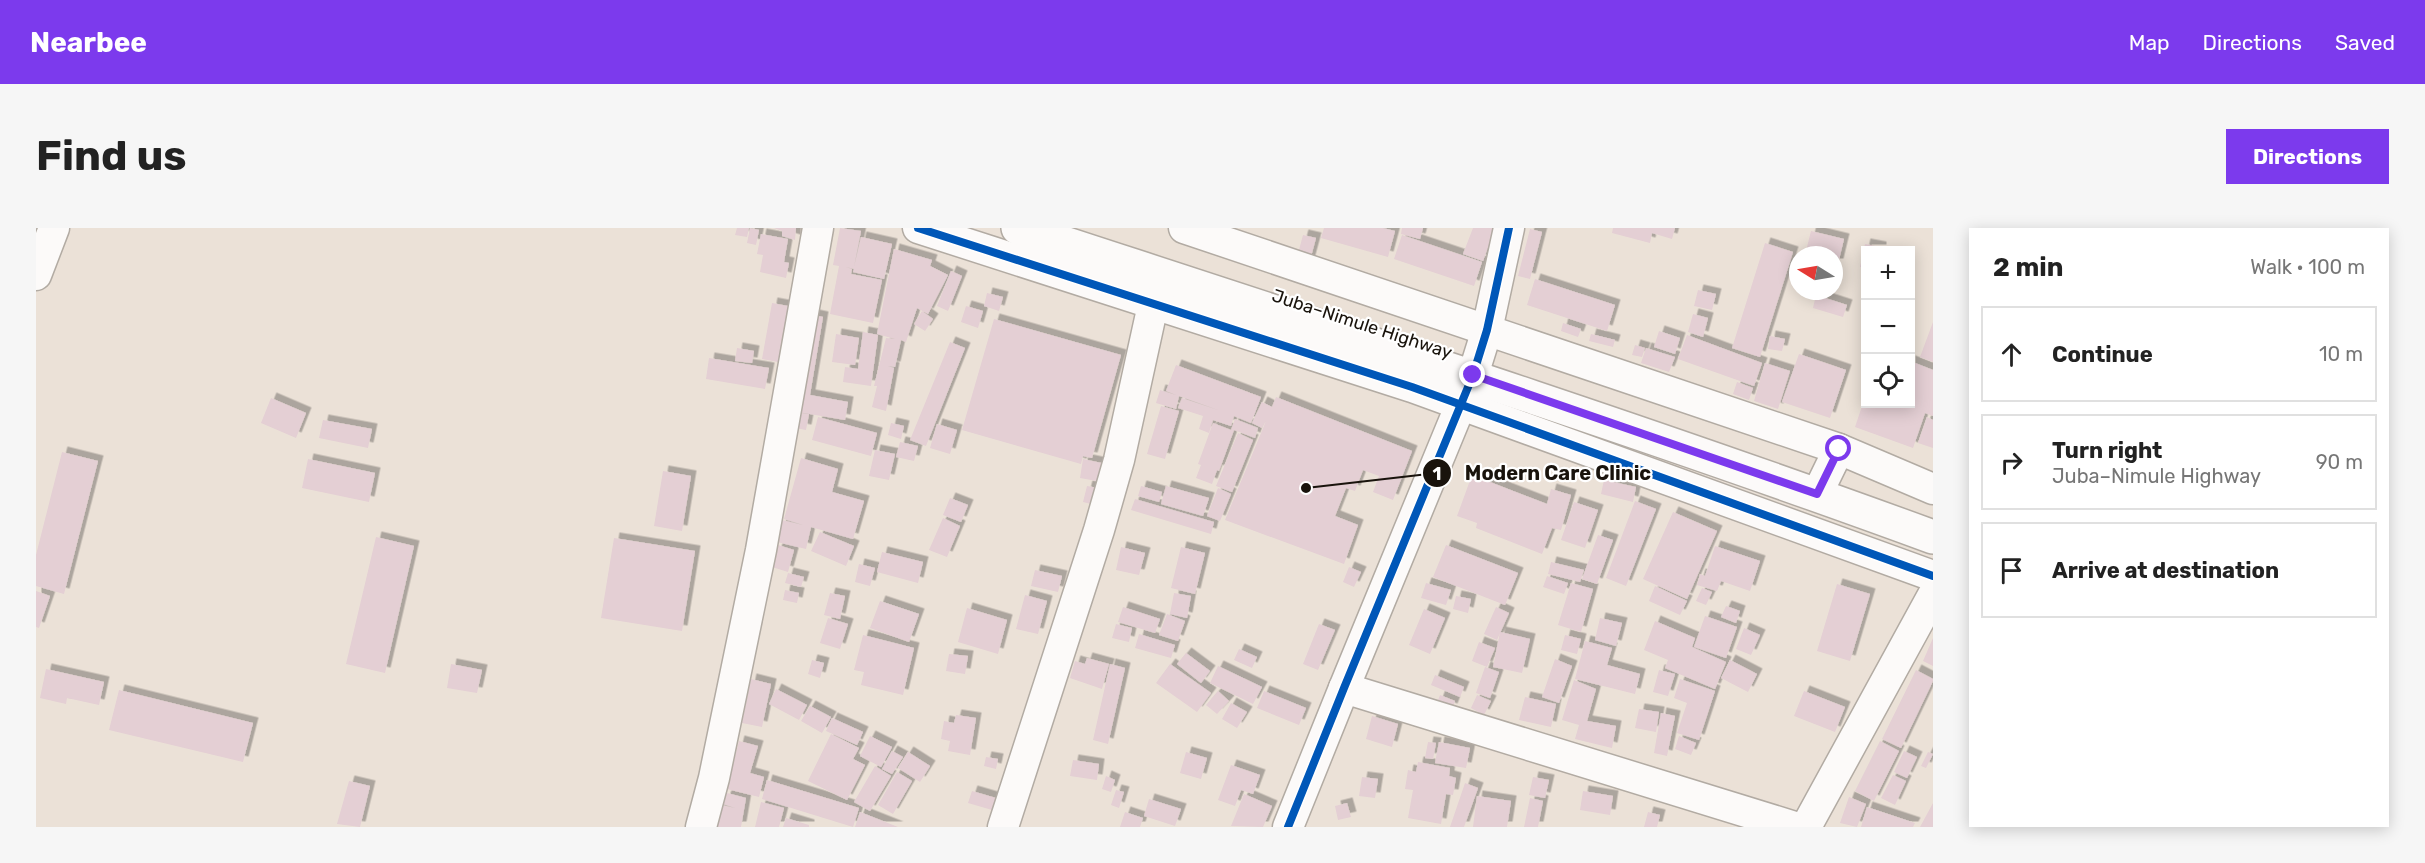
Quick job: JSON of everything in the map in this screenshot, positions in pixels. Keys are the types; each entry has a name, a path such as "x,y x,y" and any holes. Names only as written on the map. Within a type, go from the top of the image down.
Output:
{"main road":[{"name":"Juba–Nimule Highway","path":"1018,228 1157,289 1467,390 1817,494 1933,537"}],"street":[{"path":"36,275 54,228"},
{"path":"701,827 714,778 761,550 818,228"},
{"path":"918,228 1051,272 1157,289 1119,460 1099,530 1003,827"},
{"path":"1184,228 1839,449 1933,489"},
{"path":"1288,827 1467,390 1487,330 1509,228"},
{"path":"1467,390 1933,576"},
{"path":"1817,494 1839,449"},
{"path":"1806,827 1933,595"},
{"path":"1344,688 1795,827"}],"building":[{"path":"737,228 749,228 747,237 735,235"},
{"path":"750,228 759,230 756,245 747,243"},
{"path":"774,228 796,228 795,240 782,236 782,231"},
{"path":"840,228 861,231 854,267 861,237 892,244 884,279 853,272 854,269 846,267 852,269 851,274 882,280 873,323 830,314 839,266 833,265"},
{"path":"1324,228 1383,228 1395,231 1388,257 1321,238"},
{"path":"1402,228 1423,228 1420,239 1401,234"},
{"path":"1473,228 1495,228 1483,261 1463,254"},
{"path":"1613,228 1675,228 1672,239 1652,233 1650,243 1612,233"},
{"path":"1530,229 1542,232 1530,279 1518,276"},
{"path":"1811,231 1844,239 1842,246 1807,246"},
{"path":"761,234 788,239 784,262 789,263 786,278 760,272 763,255 757,254"},
{"path":"1303,235 1316,238 1309,264 1296,261"},
{"path":"1402,235 1482,262 1474,286 1394,259"},
{"path":"1765,243 1789,251 1789,265 1760,357 1732,348"},
{"path":"894,249 932,260 930,266 948,275 928,314 917,308 906,342 901,340 895,367 888,366 894,368 886,411 872,407 877,386 874,386 886,338 895,339 877,334"},
{"path":"951,271 962,276 948,311 937,306"},
{"path":"1535,279 1615,305 1607,331 1527,305"},
{"path":"1698,290 1716,294 1712,310 1694,306"},
{"path":"987,293 1003,297 999,311 984,306"},
{"path":"1815,300 1832,300 1847,305 1843,317 1813,308"},
{"path":"772,303 788,306 778,362 762,359"},
{"path":"966,306 983,311 978,328 961,322"},
{"path":"922,311 933,319 925,331 914,324"},
{"path":"809,314 823,317 810,395 848,402 845,420 792,411"},
{"path":"1693,314 1708,318 1703,337 1688,332"},
{"path":"994,319 1121,355 1092,458 1083,456 1081,464 962,430"},
{"path":"1933,322 1933,362 1920,357"},
{"path":"1563,323 1581,329 1578,337 1561,331"},
{"path":"1659,331 1680,338 1675,354 1654,347"},
{"path":"863,332 878,335 871,386 843,382 845,367 858,369"},
{"path":"836,334 859,338 855,365 832,362"},
{"path":"1591,334 1615,340 1613,347 1589,341"},
{"path":"1687,335 1762,363 1754,386 1678,359"},
{"path":"1770,336 1785,339 1782,351 1768,349"},
{"path":"950,342 965,348 926,446 910,440"},
{"path":"1635,345 1645,348 1642,357 1632,355"},
{"path":"737,348 754,351 752,363 735,361"},
{"path":"1646,348 1675,357 1669,372 1641,363"},
{"path":"1799,354 1846,370 1830,418 1782,402"},
{"path":"709,358 769,368 765,389 706,379"},
{"path":"1765,363 1790,371 1778,409 1754,401"},
{"path":"1915,363 1933,370 1933,416 1925,413 1913,448 1855,427 1861,408 1915,408"},
{"path":"1176,365 1261,397 1251,423 1234,416 1231,426 1213,420 1209,433 1199,429 1203,416 1178,408 1182,398 1218,410 1179,396 1176,409 1156,403 1160,390 1176,395 1166,391"},
{"path":"1737,382 1753,388 1749,400 1733,394"},
{"path":"1276,397 1412,451 1393,500 1373,492 1379,476 1363,470 1355,491 1346,488 1335,516 1358,525 1344,564 1225,520 1266,421 1262,428 1252,423 1262,402 1272,407"},
{"path":"271,398 306,413 296,438 261,423"},
{"path":"1161,406 1179,411 1165,459 1147,454"},
{"path":"793,412 809,414 806,430 790,427"},
{"path":"818,417 877,433 871,456 812,440"},
{"path":"1927,417 1933,420 1933,448 1918,443"},
{"path":"1235,419 1258,428 1255,438 1234,430 1212,484 1196,478 1201,465 1198,464 1213,423 1231,430"},
{"path":"323,420 372,429 368,448 319,438"},
{"path":"891,423 904,426 901,439 888,435"},
{"path":"937,424 957,430 950,454 930,448"},
{"path":"1238,433 1253,440 1232,492 1216,486"},
{"path":"900,442 918,446 914,461 896,457"},
{"path":"875,450 895,454 889,480 869,476"},
{"path":"62,452 98,461 64,594 36,586 36,555"},
{"path":"801,458 838,469 832,492 864,501 853,539 811,527 806,549 777,542 782,520 803,525 784,519"},
{"path":"308,459 375,473 369,502 302,488"},
{"path":"1083,459 1111,465 1108,483 1080,478"},
{"path":"663,471 691,476 682,531 654,526"},
{"path":"1472,475 1547,504 1551,489 1571,495 1561,530 1552,528 1542,554 1476,528 1477,523 1457,516"},
{"path":"1604,480 1636,487 1633,502 1601,494"},
{"path":"1087,486 1103,489 1099,506 1083,502"},
{"path":"1141,486 1162,492 1159,502 1138,496"},
{"path":"1166,486 1209,498 1203,516 1161,504"},
{"path":"1218,488 1231,494 1220,521 1207,516"},
{"path":"950,498 968,505 961,522 943,515"},
{"path":"1135,499 1214,522 1211,534 1131,510"},
{"path":"1635,501 1656,509 1626,586 1606,578"},
{"path":"1574,502 1598,510 1585,548 1561,540"},
{"path":"1673,512 1717,531 1687,599 1643,579"},
{"path":"943,518 960,526 947,557 929,550"},
{"path":"820,532 854,546 846,566 811,551"},
{"path":"1598,535 1613,540 1597,584 1582,579"},
{"path":"376,537 414,546 385,673 346,664"},
{"path":"614,538 695,551 682,631 601,618"},
{"path":"778,545 794,550 788,572 772,567"},
{"path":"1446,545 1518,573 1505,605 1433,577"},
{"path":"1715,546 1760,561 1750,591 1721,581 1717,591 1697,585 1700,574 1705,576"},
{"path":"1121,547 1145,553 1139,575 1116,570"},
{"path":"1181,547 1205,553 1195,594 1171,588"},
{"path":"882,552 923,562 918,583 877,572"},
{"path":"1551,562 1584,570 1580,582 1548,574"},
{"path":"859,564 875,568 870,586 855,582"},
{"path":"1349,567 1361,572 1354,587 1343,582"},
{"path":"1035,570 1062,576 1058,592 1031,586"},
{"path":"788,573 804,577 801,587 785,583"},
{"path":"1547,576 1568,583 1564,594 1543,587"},
{"path":"1426,583 1451,590 1446,605 1421,598"},
{"path":"1571,583 1593,589 1581,632 1558,625"},
{"path":"1837,584 1870,594 1850,661 1817,651"},
{"path":"1655,586 1687,601 1680,615 1649,601"},
{"path":"1702,588 1712,592 1706,605 1696,601"},
{"path":"785,590 799,593 797,603 783,600"},
{"path":"36,591 50,596 39,628 36,627"},
{"path":"830,593 845,596 840,619 824,615"},
{"path":"1174,593 1191,596 1187,618 1170,614"},
{"path":"1025,595 1047,601 1038,634 1016,629"},
{"path":"1456,596 1471,599 1468,613 1453,609"},
{"path":"880,601 919,614 909,642 870,628"},
{"path":"1726,606 1740,611 1736,623 1721,617"},
{"path":"1123,607 1160,619 1155,633 1118,622"},
{"path":"1496,607 1509,613 1497,640 1484,634"},
{"path":"967,608 1007,620 998,654 958,642"},
{"path":"1424,609 1445,618 1430,654 1409,645"},
{"path":"1167,614 1185,621 1178,641 1159,635"},
{"path":"1705,616 1737,627 1726,658 1694,647"},
{"path":"828,618 848,624 840,649 820,643"},
{"path":"1600,618 1622,623 1616,646 1595,640"},
{"path":"1655,621 1695,638 1692,647 1726,662 1715,689 1665,668 1668,660 1644,650"},
{"path":"1116,624 1132,628 1129,642 1112,638"},
{"path":"1319,624 1335,630 1318,670 1303,664"},
{"path":"1744,628 1760,635 1751,655 1736,649"},
{"path":"1500,632 1530,639 1522,673 1493,667"},
{"path":"1139,634 1175,645 1171,658 1135,648"},
{"path":"863,635 914,648 903,695 861,685 864,672 854,670"},
{"path":"1565,635 1581,639 1577,654 1561,650"},
{"path":"1933,638 1933,666 1923,661"},
{"path":"1585,641 1612,648 1607,665 1640,674 1635,694 1575,679"},
{"path":"1479,642 1495,648 1487,667 1472,661"},
{"path":"1239,649 1257,657 1252,668 1234,660"},
{"path":"1186,653 1210,671 1201,683 1177,664"},
{"path":"949,654 968,656 965,674 946,671"},
{"path":"1087,658 1109,664 1102,689 1070,678 1075,661 1085,664"},
{"path":"1555,659 1572,666 1559,703 1542,697"},
{"path":"812,660 824,663 820,678 808,674"},
{"path":"1730,660 1757,674 1748,692 1721,678"},
{"path":"451,664 482,670 477,693 447,688"},
{"path":"1110,664 1125,668 1108,744 1093,740"},
{"path":"1170,664 1211,693 1197,712 1156,683"},
{"path":"1218,666 1262,687 1253,704 1210,683"},
{"path":"1485,667 1499,672 1490,698 1476,693"},
{"path":"46,669 104,682 99,705 67,698 66,704 40,698"},
{"path":"1659,670 1675,674 1668,696 1653,692"},
{"path":"1916,670 1933,681 1901,748 1882,739"},
{"path":"1435,675 1464,687 1460,697 1431,685"},
{"path":"751,679 771,684 762,727 742,723"},
{"path":"1680,679 1715,691 1699,740 1677,733 1687,703 1674,698"},
{"path":"1574,680 1596,689 1587,721 1616,726 1612,748 1575,739 1579,725 1562,720"},
{"path":"776,689 807,705 799,720 769,704"},
{"path":"119,690 253,723 243,762 109,730"},
{"path":"1218,691 1229,701 1217,714 1206,705"},
{"path":"1264,691 1306,708 1299,725 1257,708"},
{"path":"1804,691 1845,707 1835,732 1794,716"},
{"path":"1440,695 1455,701 1452,709 1437,703"},
{"path":"1477,695 1491,701 1484,715 1471,708"},
{"path":"1525,697 1556,704 1551,727 1519,720"},
{"path":"1231,703 1247,712 1237,728 1222,719"},
{"path":"810,706 831,717 822,733 801,721"},
{"path":"1639,709 1659,712 1656,732 1635,728"},
{"path":"1661,713 1675,716 1667,756 1654,753"},
{"path":"956,715 976,718 970,755 948,751 950,741 941,739 944,721 954,723"},
{"path":"1372,716 1398,724 1392,747 1366,739"},
{"path":"832,718 863,732 857,745 826,731"},
{"path":"831,734 859,748 853,759 865,765 847,800 808,781"},
{"path":"870,736 892,747 881,767 860,756"},
{"path":"1679,736 1696,743 1691,755 1675,749"},
{"path":"739,741 758,746 750,773 764,777 759,797 727,789"},
{"path":"1880,741 1899,751 1874,801 1855,791"},
{"path":"1428,742 1436,743 1433,759 1425,758"},
{"path":"1439,742 1470,748 1466,768 1435,763"},
{"path":"892,751 903,757 892,774 882,769"},
{"path":"1904,751 1917,757 1907,778 1894,772"},
{"path":"908,752 930,766 920,782 898,768"},
{"path":"1186,752 1207,758 1201,779 1180,773"},
{"path":"1928,752 1933,754 1926,768 1921,766"},
{"path":"986,757 998,759 996,769 984,766"},
{"path":"1073,760 1099,764 1097,780 1070,776"},
{"path":"1418,762 1450,768 1449,776 1456,778 1453,795 1446,794 1441,824 1408,818 1413,790 1405,789 1408,770 1416,772"},
{"path":"1231,765 1260,775 1253,794 1241,790 1235,806 1218,800"},
{"path":"875,766 891,776 870,811 854,802"},
{"path":"897,772 912,781 893,814 878,805"},
{"path":"1893,775 1906,781 1895,805 1881,798"},
{"path":"1106,776 1115,780 1111,792 1102,789"},
{"path":"1362,777 1378,779 1375,798 1359,796"},
{"path":"1533,777 1549,780 1545,798 1529,795"},
{"path":"767,780 859,808 853,827 762,799"},
{"path":"349,781 370,786 360,827 337,824"},
{"path":"1465,783 1478,788 1464,827 1450,827"},
{"path":"1116,790 1124,792 1119,808 1111,805"},
{"path":"972,791 996,798 992,810 968,803"},
{"path":"1583,791 1613,796 1610,815 1580,810"},
{"path":"727,793 746,798 741,827 711,827 717,804 735,808 723,804"},
{"path":"1244,794 1272,806 1263,827 1231,826"},
{"path":"1477,796 1511,801 1507,827 1473,827"},
{"path":"1849,797 1866,804 1857,827 1840,823"},
{"path":"1530,798 1543,801 1538,827 1524,827"},
{"path":"1149,799 1181,809 1175,826 1144,816"},
{"path":"761,802 784,808 779,827 755,827"},
{"path":"1347,803 1351,817 1338,820 1335,806"},
{"path":"1933,803 1933,827 1920,827"},
{"path":"1867,807 1915,823 1913,827 1861,827"},
{"path":"860,812 898,827 855,827"},
{"path":"1125,812 1143,818 1140,827 1120,827"},
{"path":"1648,812 1660,815 1657,827 1644,827"},
{"path":"786,818 809,825 809,827 783,827"}],"cycle path":[{"path":"918,228 1412,387 1933,576"},
{"path":"1288,827 1473,375 1487,330 1509,228"}],"place":[{"name":"Modern Care Clinic","path":"1306,488"}],"route":[{"path":"1473,375 1817,494 1839,449"}]}
